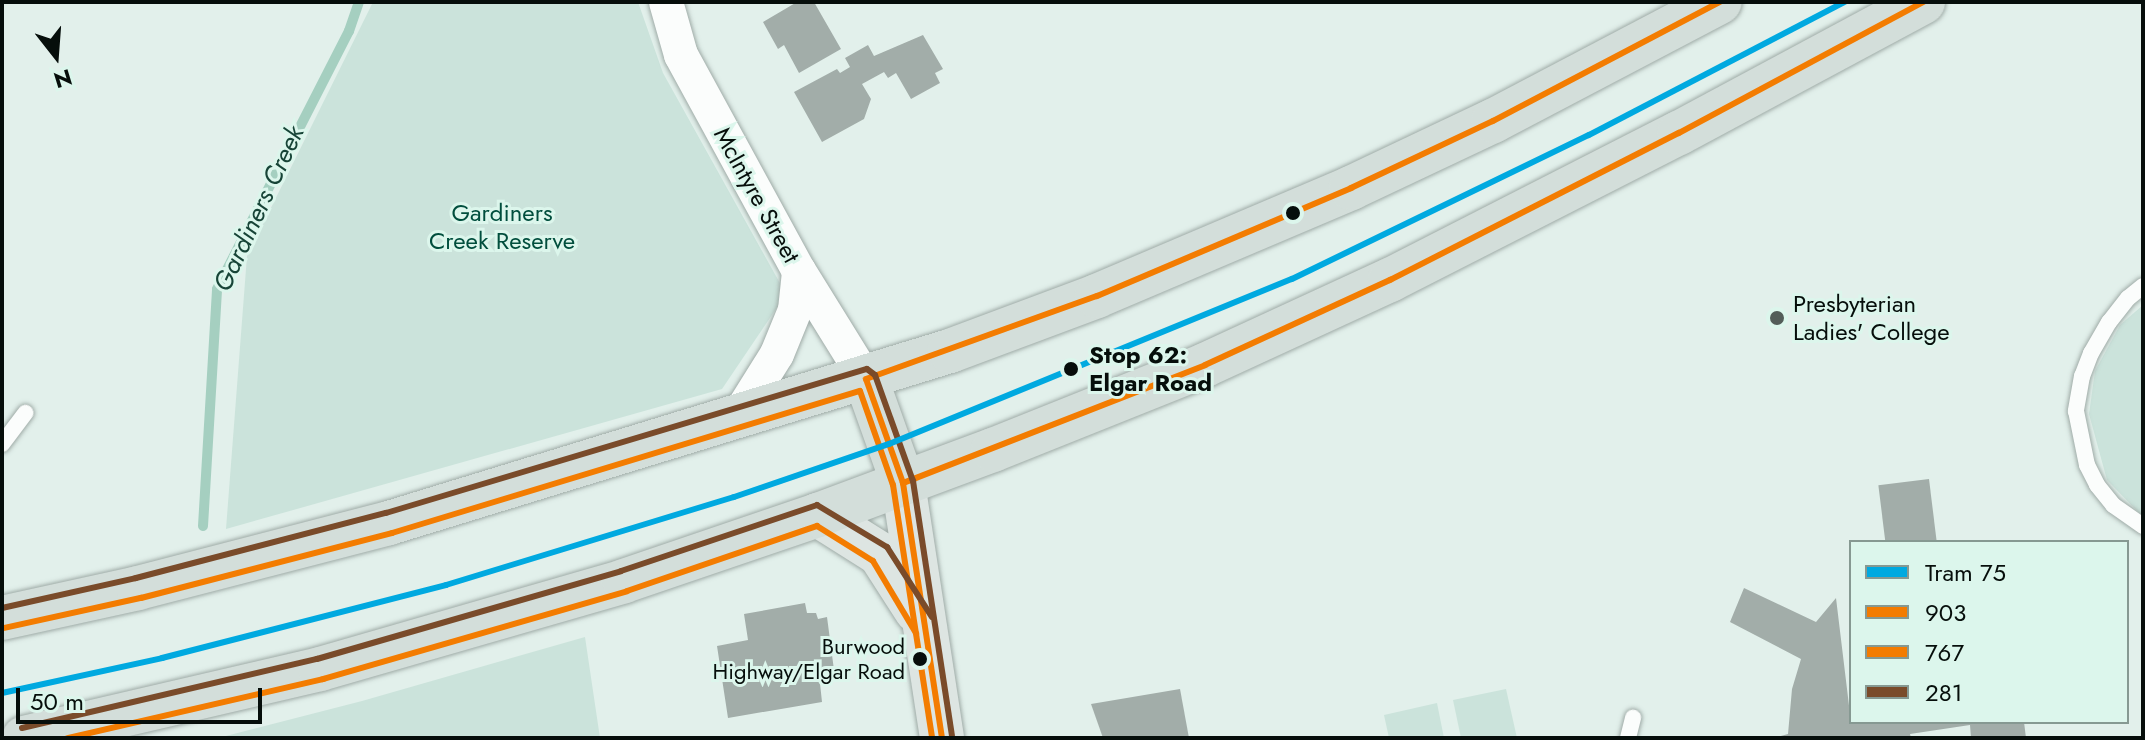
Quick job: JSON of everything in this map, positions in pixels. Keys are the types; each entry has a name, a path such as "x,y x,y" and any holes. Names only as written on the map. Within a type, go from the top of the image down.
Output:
{"highway":[{"path":"24,738 335,665 624,581 903,483 1205,365 1377,287 1679,133 1923,2"},
{"path":"2,618 276,554 866,379 1097,296 1351,188 1493,121 1692,9"},
{"path":"866,379 903,483"}],"main road":[{"path":"903,483 942,738"},
{"path":"818,515 880,554 924,622"}],"street":[{"name":"McIntyre Street","path":"666,2 681,55 799,271 866,379"},
{"path":"737,418 763,379 795,310 799,271"}],"lane":[{"path":"2143,286 2128,298 2109,322 2091,353 2082,376 2076,411 2087,465 2097,485 2113,505 2143,526"},
{"path":"2,444 25,413"},
{"path":"1628,738 1633,718"}],"green space":[{"name":"Gardiners Creek Reserve","path":"373,2 638,2 663,73 786,294 722,389 226,529 247,256"},
{"path":"2143,305 2143,517 2107,480 2089,414 2095,371 2120,325"},
{"path":"585,637 600,738 218,738 362,701"},
{"path":"1506,689 1517,738 1461,738 1453,700"},
{"path":"1437,703 1444,738 1389,738 1384,715"}],"building":[{"path":"797,2 814,2 841,49 799,73 784,45 778,49 763,22"},
{"path":"923,35 943,69 935,73 940,83 911,99 896,73 888,78 884,72 862,84 871,99 864,119 822,142 794,92 837,69 840,73 850,67 845,58 868,45 874,56"},
{"path":"1929,479 1936,540 1885,540 1878,485"},
{"path":"1744,588 1816,622 1836,598 1849,724 2024,724 2026,738 1971,738 1970,725 1910,734 1911,738 1773,738 1788,734 1792,689 1801,659 1730,622"},
{"path":"805,603 807,613 816,613 818,619 827,617 834,670 819,674 822,702 728,718 717,646 748,640 744,614"},
{"path":"1180,689 1189,738 1103,738 1091,704"}],"waterway":[{"name":"Gardiners Creek","path":"203,526 217,289 349,31 359,2"}],"tram line":[{"name":"75","path":"2,693 162,658 446,585 734,497 889,444 1292,279 1589,135 1844,2"}],"transit line":[{"name":"903","path":"942,738 903,483 866,379 1097,296 1351,188 1493,121 1720,2"},
{"name":"903","path":"903,483 1205,365 1390,280 1679,133 1923,2"},
{"name":"281","path":"2,608 136,578 386,513 867,369 875,375 913,481 952,736"},
{"name":"767","path":"4,628 141,598 392,533 860,391 893,485 932,738"},
{"name":"281","path":"22,728 317,659 621,571 817,505 887,547 932,617"},
{"name":"767","path":"68,738 323,679 627,591 817,526 873,561 916,633"}],"place":[{"name":"Presbyterian Ladies' College","path":"1777,318"},
{"name":"Stop 62: Elgar Road","path":"1071,369"},
{"name":"Burwood Highway/Elgar Road","path":"920,659"}]}
